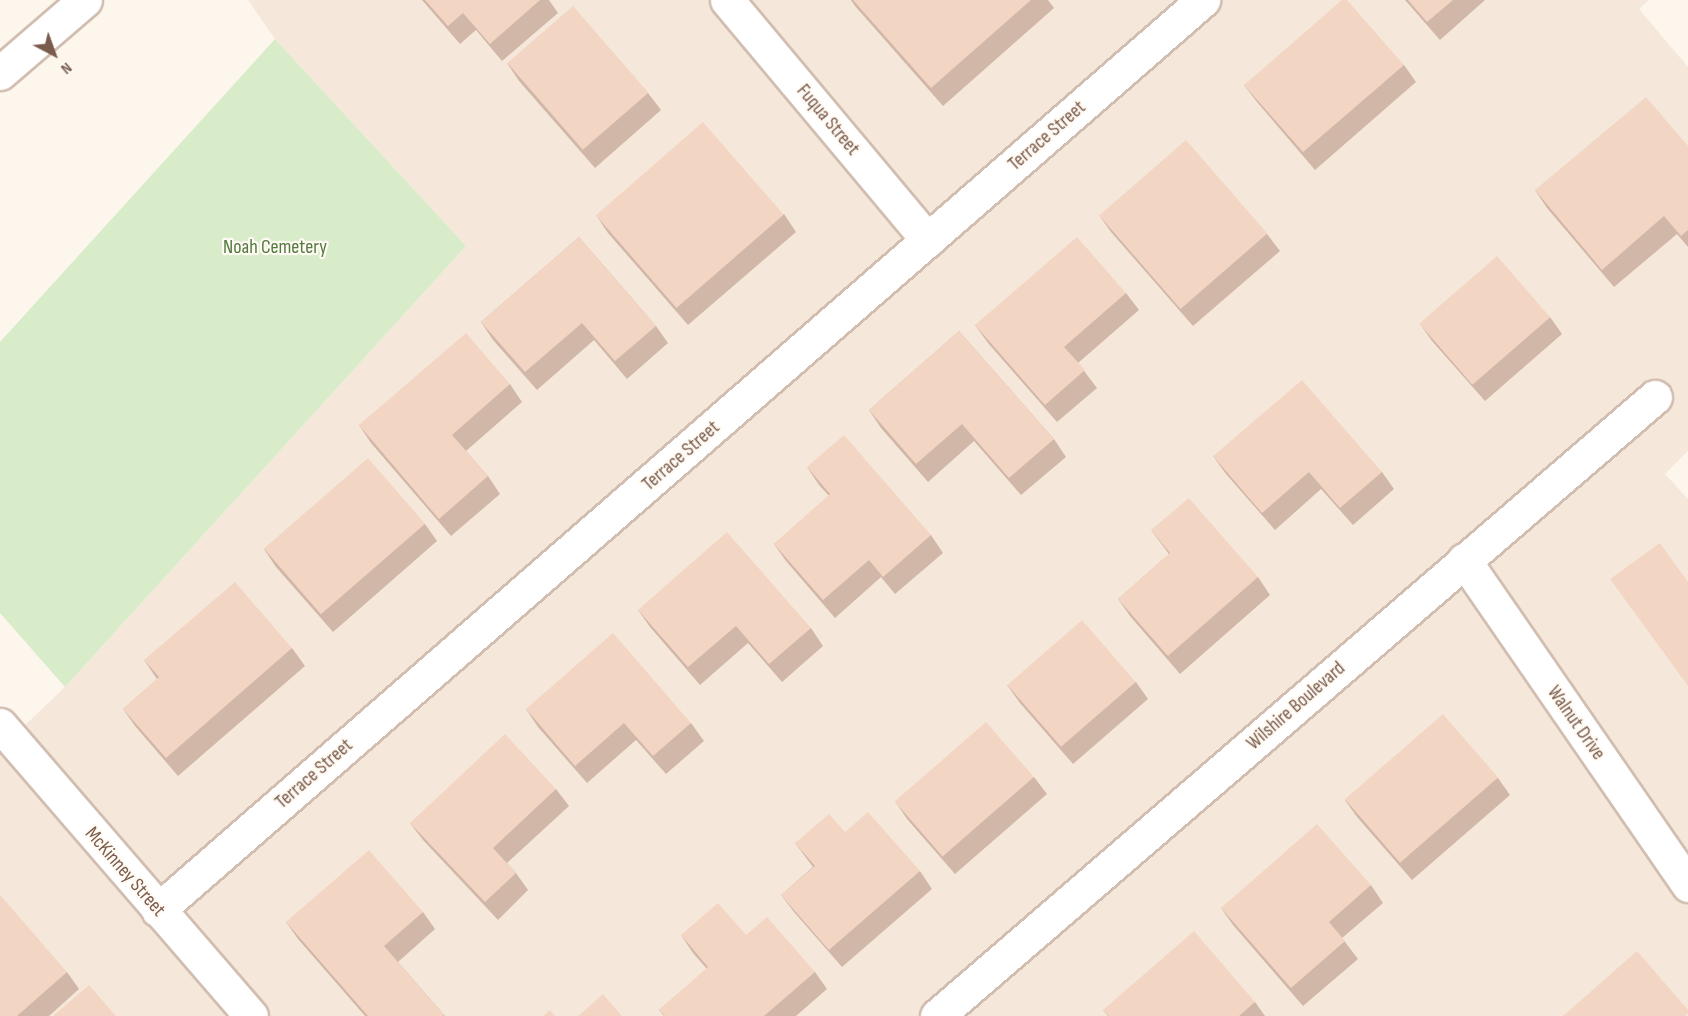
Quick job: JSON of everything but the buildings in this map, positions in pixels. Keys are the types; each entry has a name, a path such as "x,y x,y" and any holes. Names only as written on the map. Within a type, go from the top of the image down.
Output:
{"street":[{"path":"0,74 85,0"},
{"name":"Fuqua Street","path":"727,0 928,240"},
{"name":"Terrace Street","path":"158,910 1203,0"},
{"name":"Wilshire Boulevard","path":"938,1016 1655,397"},
{"name":"Walnut Drive","path":"1464,560 1688,885"},
{"name":"McKinney Street","path":"0,726 252,1016"}],"shaded area":[{"path":"248,0 1649,0 1639,9 1688,67 1688,451 1665,474 1688,499 1688,1016 0,1016 0,749 65,687 466,246 275,39"}],"green space":[{"name":"Noah Cemetery","path":"275,39 466,246 65,687 0,613 0,342"}]}
